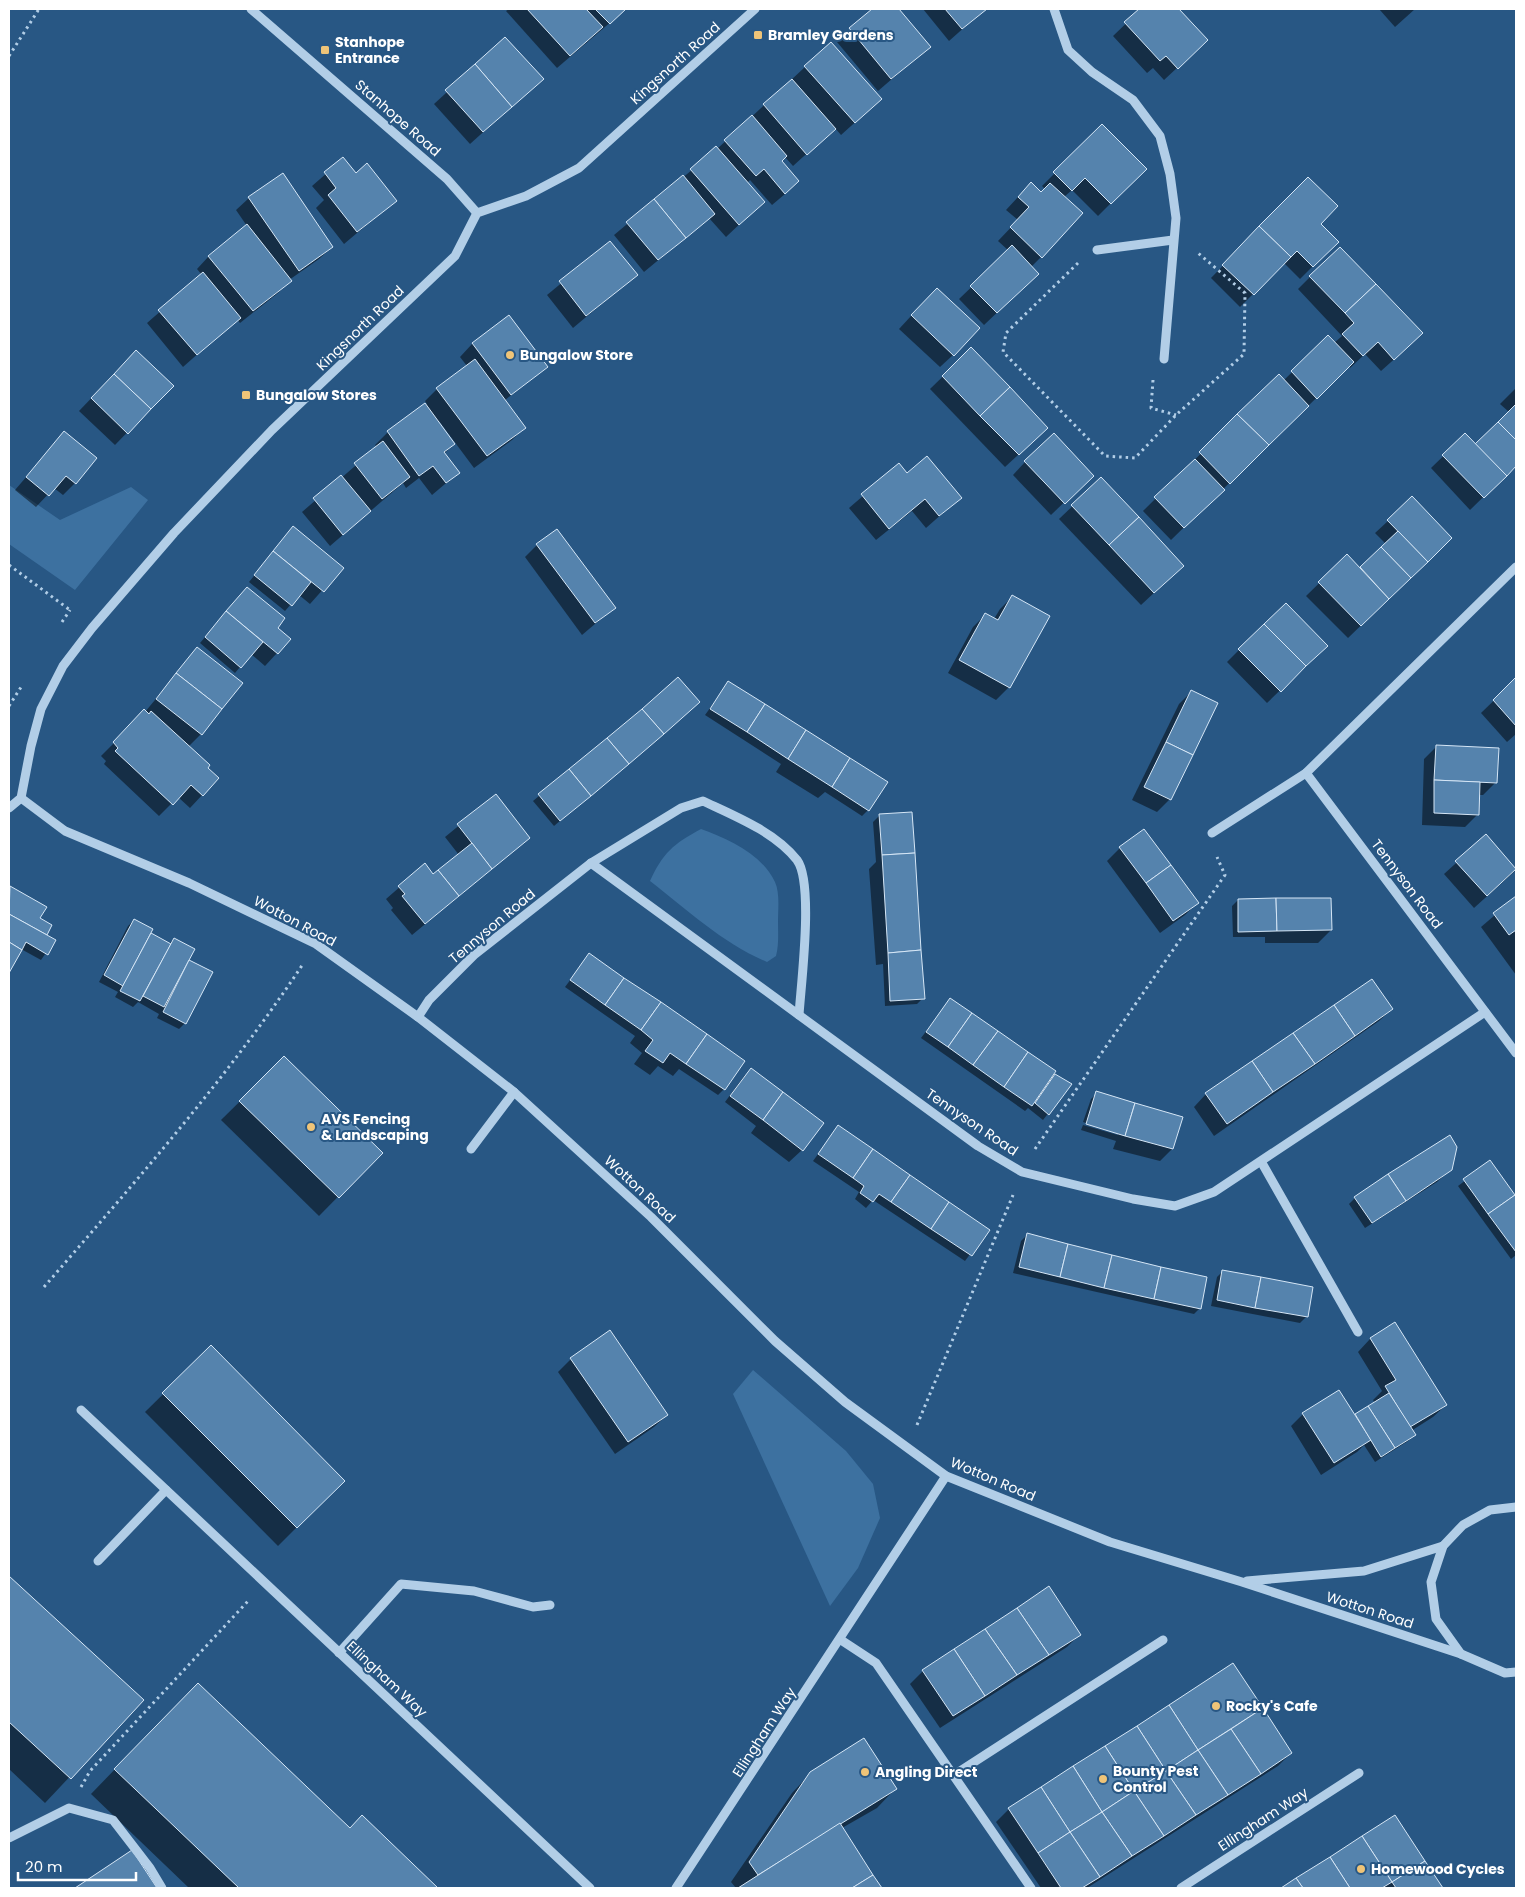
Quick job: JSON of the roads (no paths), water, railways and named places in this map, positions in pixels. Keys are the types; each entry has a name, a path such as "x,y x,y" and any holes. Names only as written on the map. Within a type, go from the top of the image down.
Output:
{"street":[{"name":"Stanhope Road","path":"252,9 447,179 477,213"},
{"name":"Kingsnorth Road","path":"22,798 31,746 42,709 63,666 92,628 174,533 266,437 455,256 477,213 526,196 578,168 755,9"},
{"path":"1054,9 1068,50 1092,72 1133,100 1160,136 1170,174 1175,238 1164,359"},
{"path":"1097,250 1175,238"},
{"path":"1212,833 1306,772 1516,567"},
{"name":"Tennyson Road","path":"1306,772 1516,1053"},
{"path":"9,808 22,798"},
{"name":"Wotton Road","path":"22,798 65,831 189,883 316,944 418,1017 514,1092 652,1217 775,1341 845,1402 908,1446 946,1476 1110,1542 1242,1582 1461,1654 1505,1672 1516,1672"},
{"name":"Tennyson Road","path":"418,1017 429,1000 474,955 591,863 680,808 703,802 735,816 782,844 798,862 807,900 799,1015"},
{"name":"Tennyson Road","path":"591,863 978,1146 1022,1172 1133,1200 1175,1206 1214,1192 1262,1163 1485,1012"},
{"path":"470,1149 514,1092"},
{"path":"1262,1163 1358,1332"},
{"name":"Ellingham Way","path":"81,1410 590,1888"},
{"name":"Ellingham Way","path":"676,1888 841,1640 946,1476"},
{"path":"98,1561 166,1490"},
{"name":"Wotton Road","path":"1461,1654 1436,1619 1431,1582 1443,1546 1463,1524 1490,1510 1516,1507"},
{"name":"Wotton Road","path":"1242,1582 1364,1571 1443,1546"},
{"path":"339,1653 401,1584 474,1591 533,1607 550,1605"},
{"path":"841,1640 876,1663 1031,1888"},
{"path":"954,1775 1163,1640"},
{"path":"1505,1672 1516,1681"},
{"name":"Ellingham Way","path":"1181,1888 1359,1773"},
{"path":"9,1838 69,1808 113,1820 150,1868 162,1888"}],"place":[{"name":"Bramley Gardens","path":"758,35"},
{"name":"Stanhope Entrance","path":"325,50"},
{"name":"Bungalow Store","path":"510,355"},
{"name":"Bungalow Stores","path":"246,395"},
{"name":"AVS Fencing & Landscaping","path":"311,1127"},
{"name":"Rocky's Cafe","path":"1216,1706"},
{"name":"Angling Direct","path":"865,1772"},
{"name":"Bounty Pest Control","path":"1103,1779"},
{"name":"Homewood Cycles","path":"1361,1869"}]}
